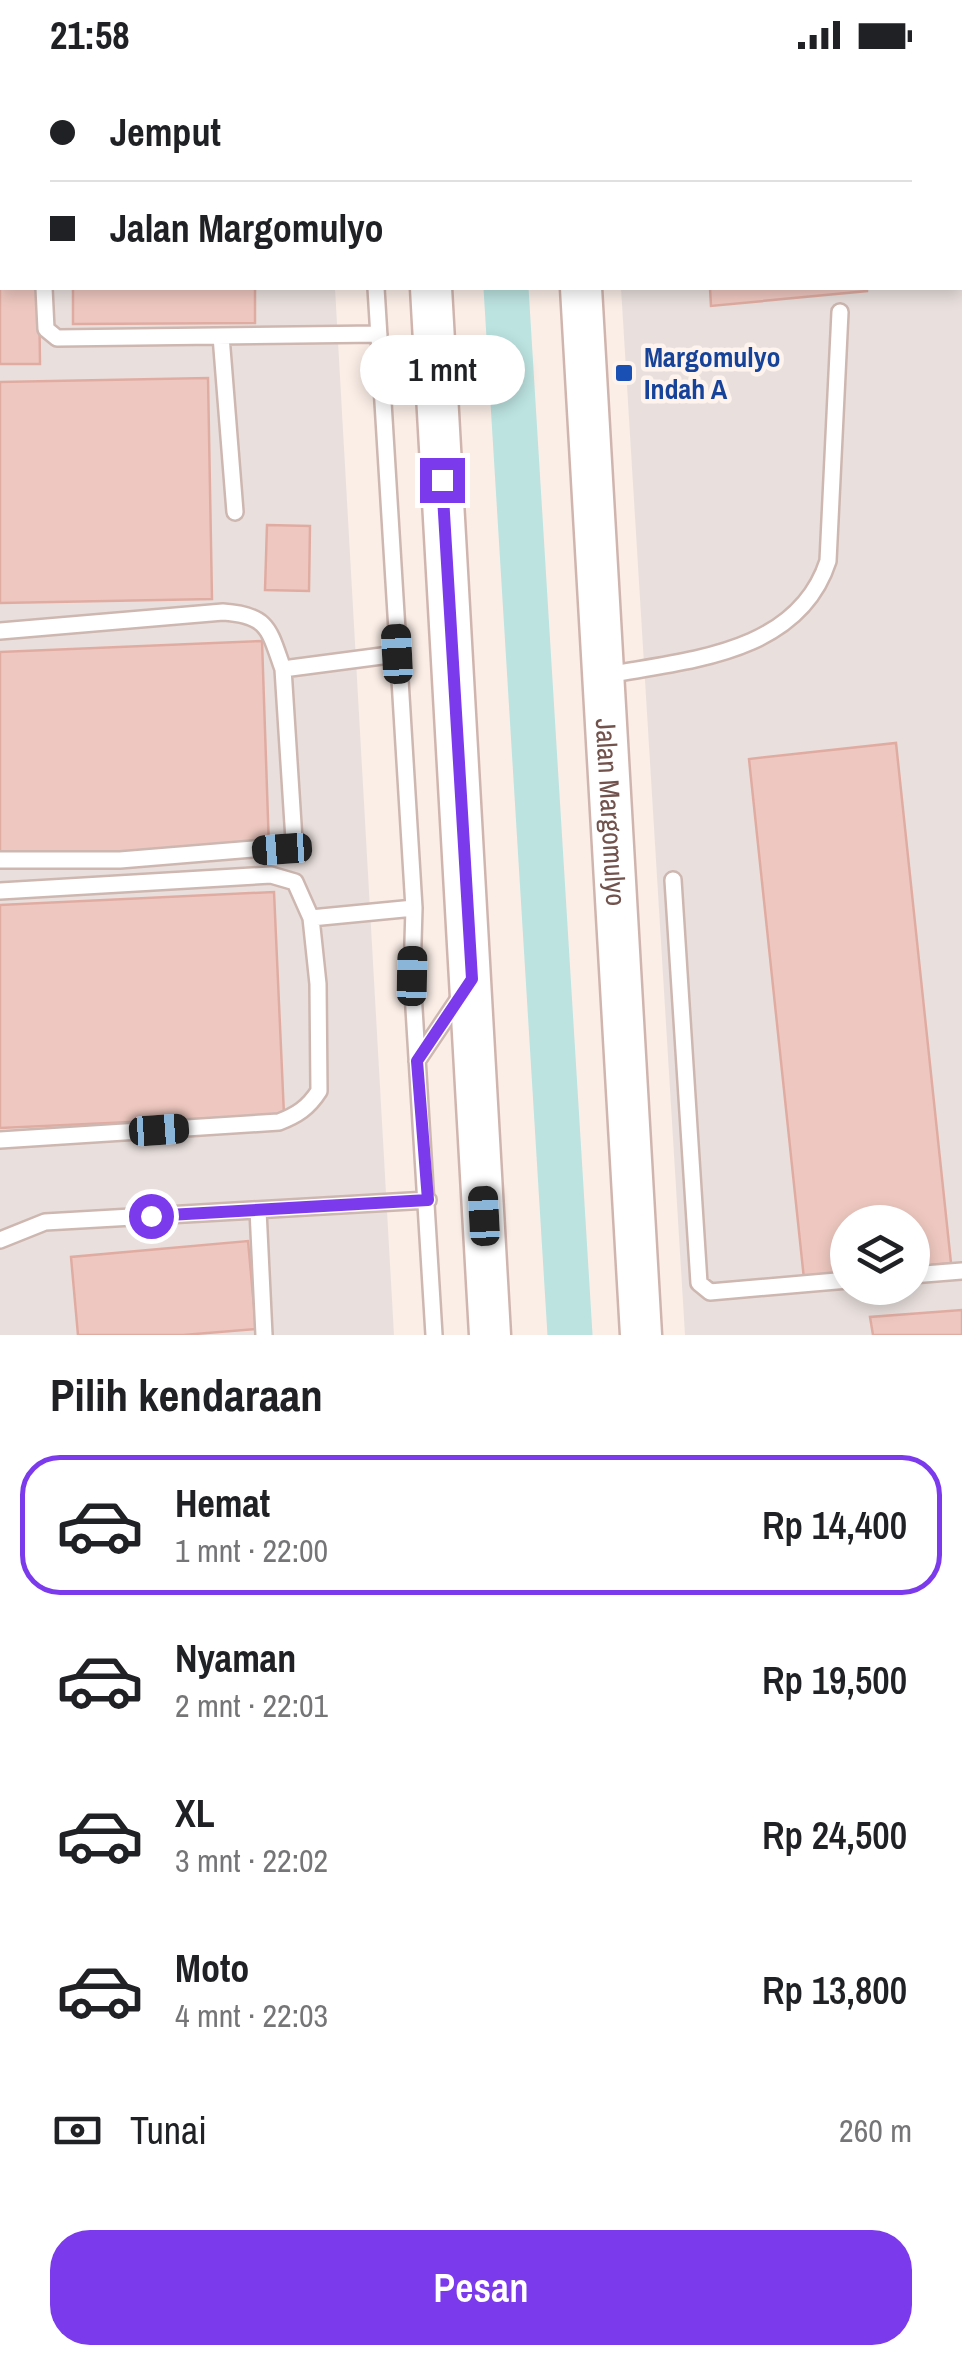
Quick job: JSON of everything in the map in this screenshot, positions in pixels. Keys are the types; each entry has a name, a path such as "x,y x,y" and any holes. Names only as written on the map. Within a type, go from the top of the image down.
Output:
{"main road":[{"path":"430,290 490,1335"},
{"name":"Jalan Margomulyo","path":"581,290 641,1335"}],"lane":[{"path":"44,290 46,329 57,338 379,334"},
{"path":"376,290 414,908 412,976 434,1335"},
{"path":"603,676 725,653 794,616 820,586 828,561 840,312"},
{"path":"221,336 235,512"},
{"path":"0,631 223,612 258,618 269,629 283,669 294,840 288,846 120,860 0,860"},
{"path":"283,669 397,654"},
{"path":"0,891 282,876 294,882 311,918 318,984 318,1091 297,1115 279,1122 0,1140"},
{"path":"673,880 700,1283 710,1292 830,1282"},
{"path":"311,918 414,908"},
{"path":"417,1061 472,979"},
{"path":"0,1240 44,1222 428,1200"},
{"path":"258,1210 264,1335"},
{"path":"930,1274 962,1271"}],"shaded area":[{"path":"0,290 335,290 394,1335 0,1335"},
{"path":"621,290 962,290 962,1335 685,1335"}],"building":[{"path":"0,290 39,290 40,364 0,364"},
{"path":"73,290 255,290 255,323 73,324"},
{"path":"710,290 867,290 867,291 711,306"},
{"path":"208,378 212,599 0,603 0,382"},
{"path":"267,525 310,526 309,591 265,590"},
{"path":"262,641 269,849 0,857 0,652"},
{"path":"896,743 951,1263 930,1265 930,1205 830,1205 830,1276 804,1279 749,759"},
{"path":"274,892 284,1115 0,1128 0,905"},
{"path":"248,1241 256,1329 183,1335 78,1335 71,1257"},
{"path":"962,1310 962,1335 873,1335 870,1317"}],"waterway":[{"path":"506,290 570,1335"}],"place":[{"name":"Margomulyo Indah A","path":"624,373"}],"route":[{"path":"151,1216 428,1200 417,1061 472,979 442,480"}]}
